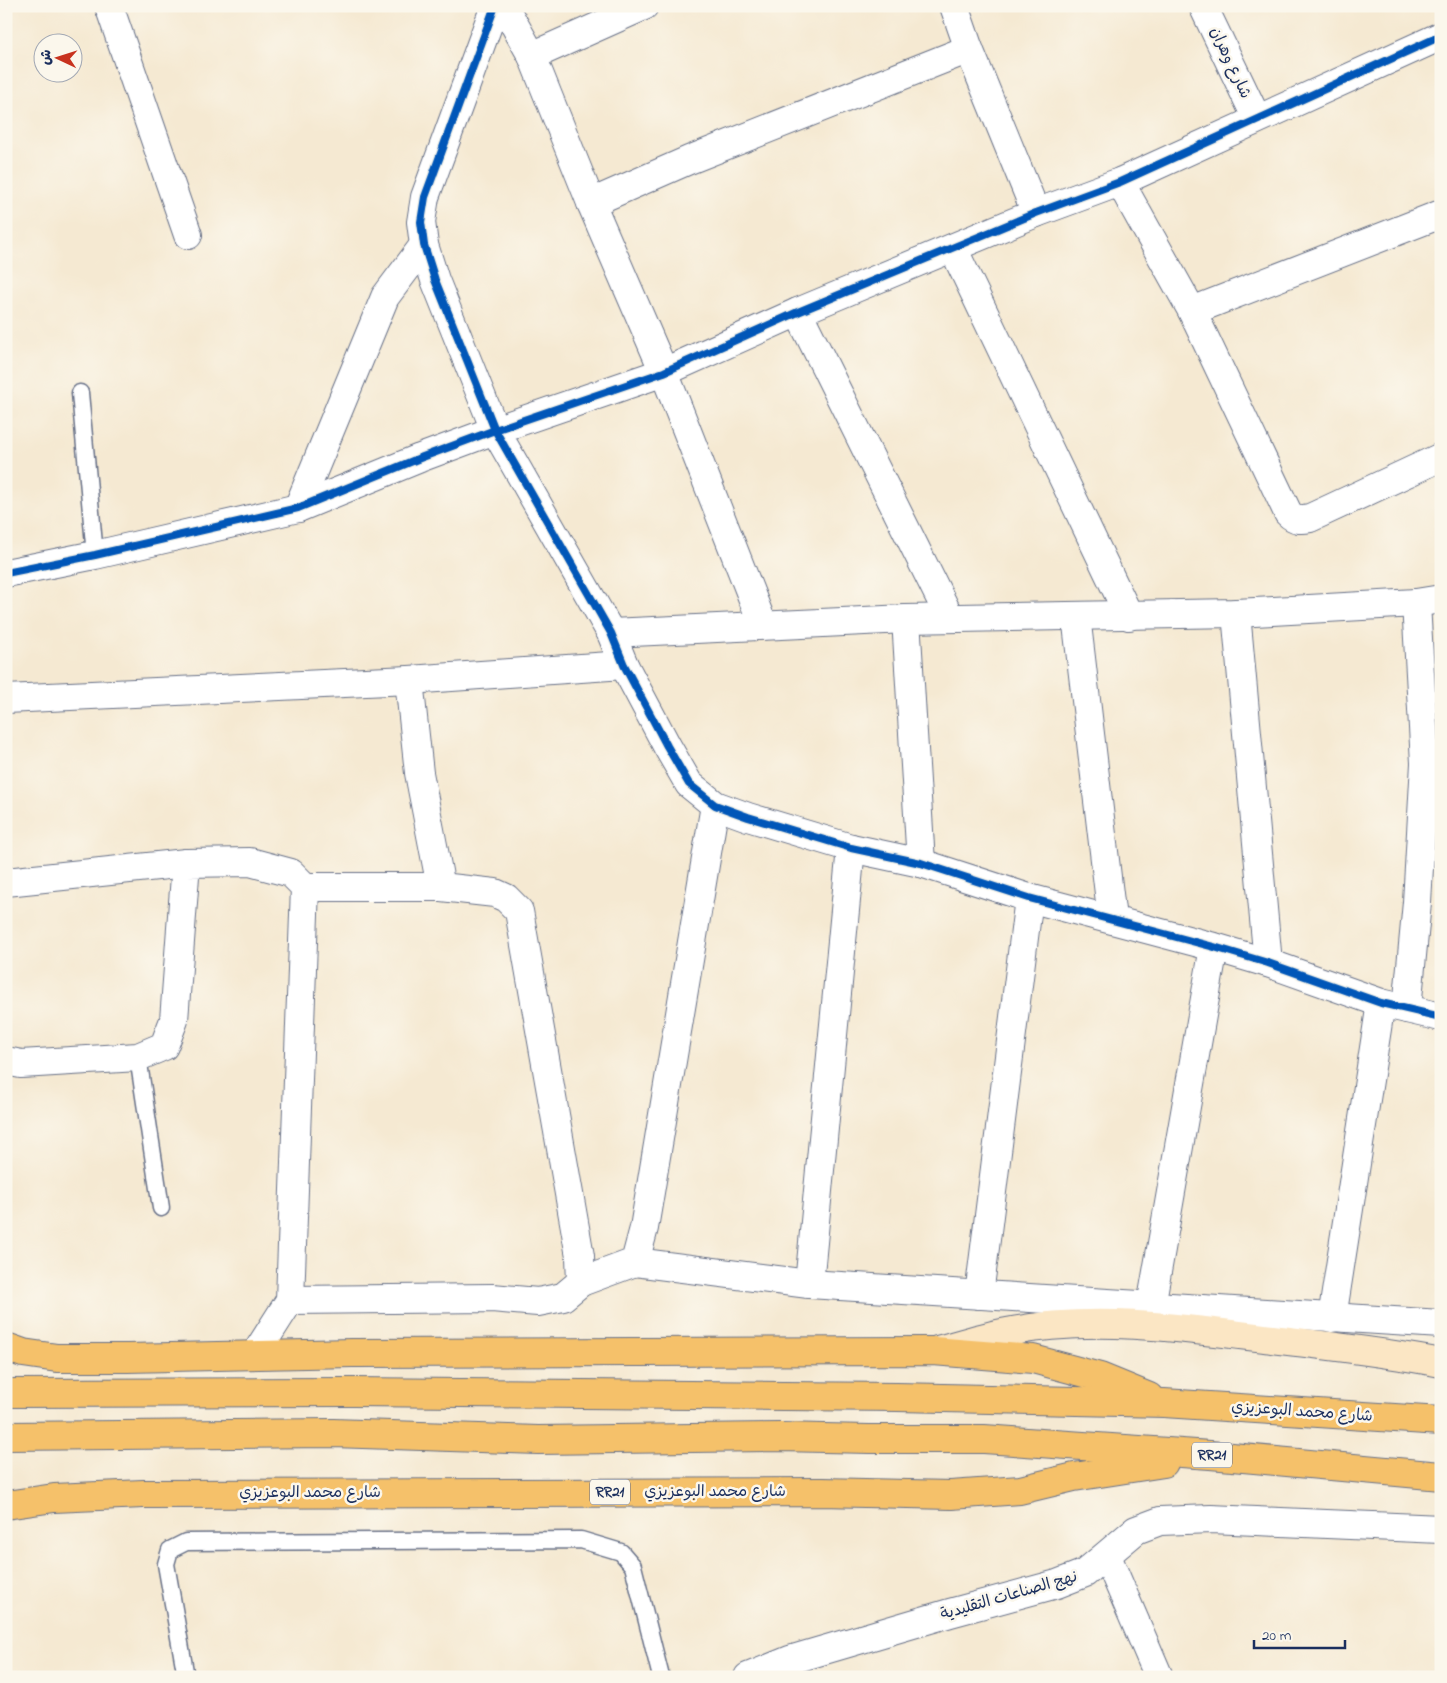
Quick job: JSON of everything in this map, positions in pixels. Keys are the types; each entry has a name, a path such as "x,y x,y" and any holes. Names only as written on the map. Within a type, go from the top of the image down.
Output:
{"highway":[{"name":"شارع محمد البوعزيزي","path":"6,1347 23,1353 57,1358 933,1351 1033,1359 1100,1377 1164,1403"},
{"name":"شارع محمد البوعزيزي","path":"6,1394 354,1392 740,1395 1164,1403 1441,1421"},
{"name":"شارع محمد البوعزيزي","path":"6,1436 333,1433 538,1440 779,1437 869,1440 984,1439 1210,1455 1441,1476"},
{"name":"شارع محمد البوعزيزي","path":"6,1505 54,1498 181,1493 822,1492 951,1495 1020,1490 1074,1477 1210,1455"}],"main road":[{"path":"933,1351 1008,1332 1066,1325 1120,1324 1207,1330 1395,1354 1441,1363"}],"street":[{"path":"110,6 188,235"},
{"path":"495,6 425,197 421,222 424,245 435,280 495,430 611,633 624,665 689,784 715,805 748,817 851,848 921,863 1029,898 1214,947 1394,1006 1441,1017"},
{"path":"504,6 532,56 591,203 664,372 764,625"},
{"path":"532,56 644,6"},
{"path":"954,6 969,49 1036,213"},
{"name":"شارع وهران","path":"1204,6 1257,119"},
{"path":"6,573 95,556 298,508 420,458 495,430 664,372 798,312 1036,213 1120,182 1441,36"},
{"path":"591,203 689,160 969,49"},
{"path":"1120,182 1192,312 1288,513 1293,518 1301,520 1310,518 1441,457"},
{"path":"1192,312 1441,214"},
{"path":"298,508 385,297 424,245"},
{"path":"953,248 1129,616"},
{"path":"798,312 950,618"},
{"path":"611,633 906,619 1129,616 1236,612 1429,601 1433,760 1429,898 1394,1006 1332,1318"},
{"path":"1236,612 1268,964"},
{"path":"1076,616 1112,919"},
{"path":"906,619 921,863"},
{"path":"6,699 409,680 624,665"},
{"path":"409,680 419,773 441,887"},
{"path":"635,1262 646,1218 715,805"},
{"path":"809,1284 851,848"},
{"path":"6,882 186,863 250,862 291,873 305,887 441,887 495,893 506,898 519,911 580,1256 581,1282"},
{"path":"6,1061 21,1064 138,1057 164,1046 174,1020 186,863"},
{"path":"255,1355 290,1300 305,887"},
{"path":"979,1295 1029,898"},
{"path":"1152,1306 1214,947"},
{"path":"290,1300 492,1298 538,1302 563,1297 581,1282 635,1262 809,1284 1441,1324"},
{"name":"نهج الصناعات التقليدية","path":"748,1677 790,1660 950,1612 1057,1584 1085,1573 1136,1530 1160,1522 1211,1518 1441,1529"},
{"path":"1107,1556 1159,1677"}],"lane":[{"path":"80,393 95,556"},
{"path":"138,1057 161,1208"},
{"path":"186,1677 166,1564 170,1550 186,1542 581,1540 620,1552 633,1566 661,1677"}],"cycle path":[{"path":"495,6 425,197 421,222 424,245 435,280 495,430 611,633 624,665 689,784 715,805 748,817 851,848 921,863 1029,898 1214,947 1268,963 1381,1003 1441,1017"},
{"path":"6,573 95,555 298,508 420,458 495,430 664,372 798,312 1036,213 1120,182 1441,36"}]}
